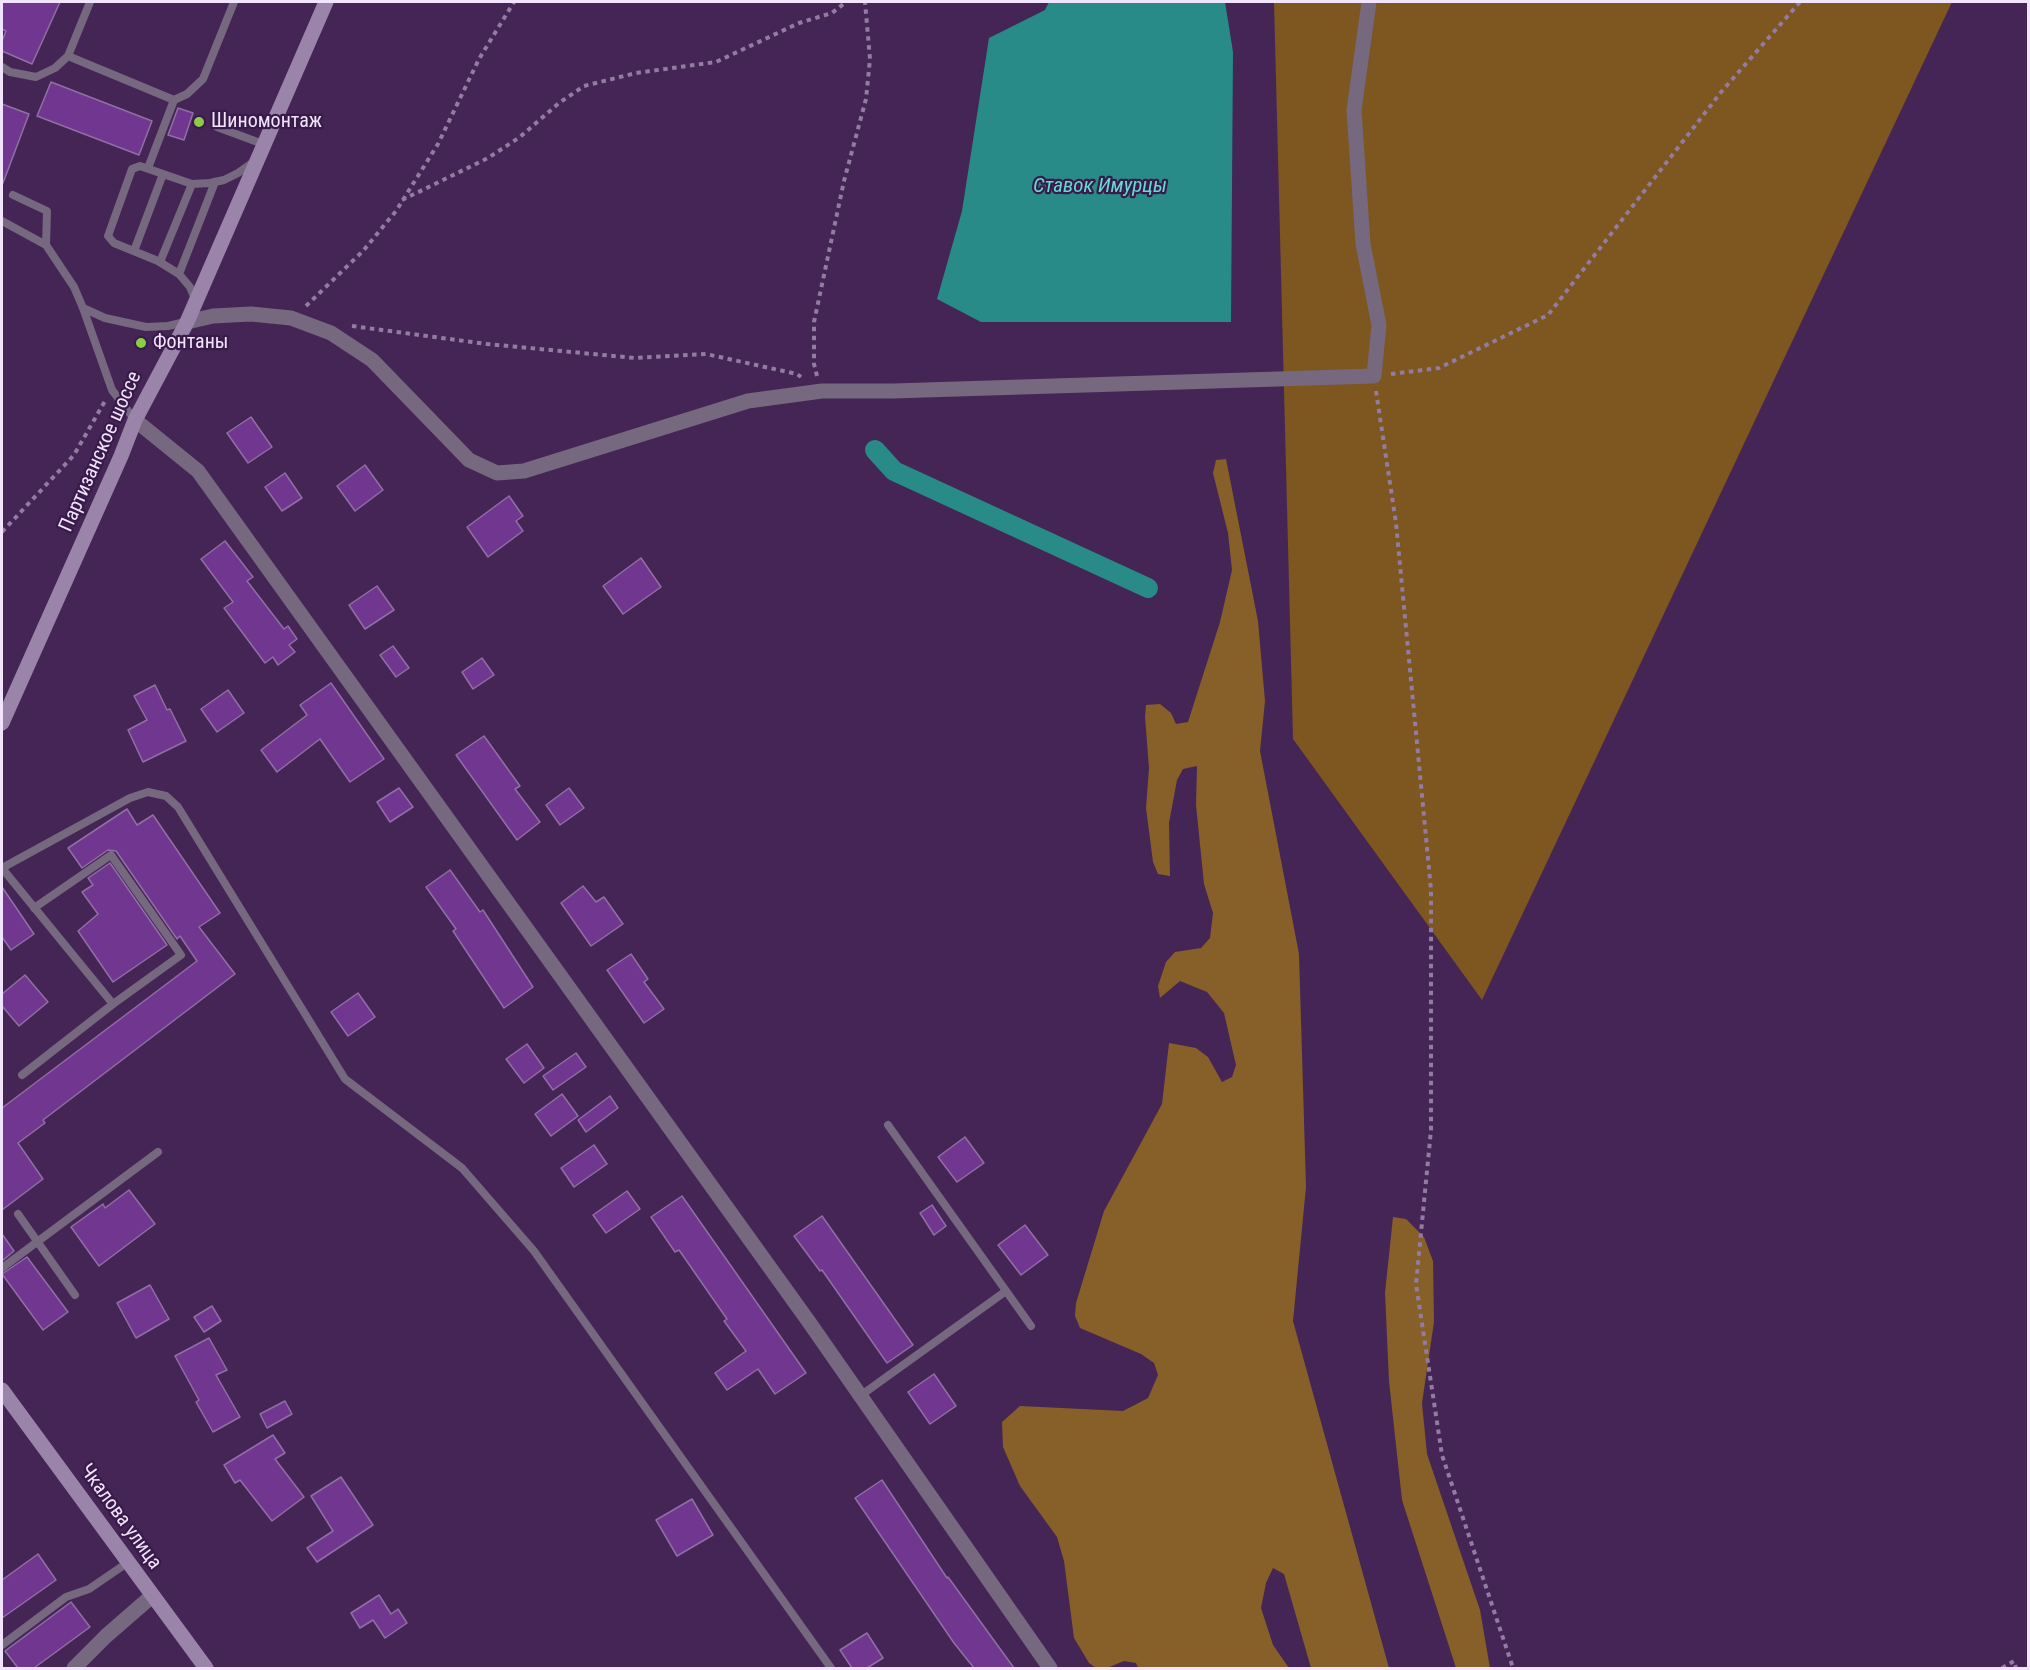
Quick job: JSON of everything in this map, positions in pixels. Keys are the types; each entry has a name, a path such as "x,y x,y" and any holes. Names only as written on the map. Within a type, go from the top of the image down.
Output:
{"main road":[{"name":"Партизанское шоссе","path":"2,723 135,420 187,322 326,2"},
{"name":"Чкалова улица","path":"2,1390 206,1668"}],"street":[{"path":"187,322 213,316 251,314 291,318 332,333 372,360 469,460 497,473 524,471 748,401 822,391 893,391 1374,376 1378,325 1363,244 1354,110 1369,2"},
{"path":"135,420 198,471 789,1293 1050,1668"},
{"path":"74,1668 106,1636 152,1596"}],"lane":[{"path":"2,67 10,72 36,77 55,68 68,56 90,2"},
{"path":"148,168 174,100 187,94 203,79 234,2"},
{"path":"68,56 174,100"},
{"path":"217,127 263,144"},
{"path":"196,300 190,287 179,274 160,262 114,243 108,236 132,169 140,166 148,168 192,184 215,182 238,173 257,159"},
{"path":"134,251 163,174"},
{"path":"179,274 215,182"},
{"path":"160,262 192,184"},
{"path":"14,195 47,211 46,245"},
{"path":"2,222 46,245 74,286 112,390 135,420"},
{"path":"83,308 105,318 146,327 187,322"},
{"path":"113,1004 2,868 130,798 148,792 166,796 178,807 345,1079 462,1168 534,1251 831,1668"},
{"path":"22,1076 113,1004 181,955 111,855 34,908"},
{"path":"888,1125 1031,1326"},
{"path":"2,1268 158,1152"},
{"path":"18,1214 75,1295"},
{"path":"860,1396 1006,1290"},
{"path":"2,1645 66,1597 89,1589 127,1563"}],"path":[{"path":"291,318 318,296 363,251 402,200 438,144 479,59 514,2"},
{"path":"402,200 488,158 520,137 558,103 584,86 636,73 716,62 800,23 832,13 846,2"},
{"path":"822,391 814,364 814,322 844,181 866,99 870,59 865,2"},
{"path":"1513,1668 1442,1455 1416,1284 1431,1130 1431,890 1396,523 1374,376 1439,368 1548,315 1722,91 1800,2"},
{"path":"342,325 487,344 635,358 706,354 797,374 822,391"},
{"path":"2,532 74,455 112,390"},
{"path":"2002,1668 2014,1660 2016,1668"}],"shaded area":[{"path":"1274,2 1952,2 1482,1000 1293,739"},
{"path":"1226,459 1258,621 1265,701 1260,751 1299,954 1306,1187 1293,1321 1389,1668 1311,1668 1284,1574 1273,1568 1266,1583 1261,1608 1273,1645 1289,1668 1138,1668 1136,1663 1124,1661 1107,1668 1096,1668 1089,1663 1074,1638 1064,1561 1057,1537 1020,1486 1003,1447 1002,1422 1020,1406 1123,1411 1148,1398 1158,1375 1154,1363 1141,1354 1080,1328 1075,1316 1076,1303 1104,1211 1162,1104 1169,1043 1196,1048 1208,1057 1222,1082 1232,1077 1236,1065 1224,1013 1207,992 1180,981 1160,998 1158,986 1166,962 1175,952 1201,948 1210,938 1213,913 1204,884 1196,805 1197,766 1183,769 1177,780 1169,823 1170,876 1158,874 1153,862 1146,808 1149,768 1146,705 1160,704 1171,713 1176,724 1188,722 1220,622 1232,570 1228,533 1213,473 1216,460"},
{"path":"1393,1217 1406,1219 1424,1237 1433,1261 1434,1322 1422,1403 1427,1454 1480,1610 1490,1668 1456,1668 1402,1500 1389,1381 1385,1293"}],"water":[{"name":"Ставок Имурцы","path":"1049,2 1225,2 1233,52 1231,322 981,322 937,299 962,211 989,38 1045,10"}],"building":[{"path":"2,2 60,2 32,64 2,51 2,41 6,31 2,29"},
{"path":"51,82 152,121 139,155 37,116"},
{"path":"2,104 29,114 3,183 2,182"},
{"path":"178,108 193,113 184,140 168,135"},
{"path":"251,417 272,447 248,463 227,433"},
{"path":"365,465 383,490 355,511 337,486"},
{"path":"285,473 302,498 282,511 265,487"},
{"path":"509,496 523,516 516,521 523,531 488,557 467,527"},
{"path":"225,541 253,577 247,581 284,629 288,626 297,639 289,645 295,652 278,665 273,657 265,663 224,608 233,602 201,559"},
{"path":"641,558 661,587 623,614 603,586"},
{"path":"377,586 394,610 365,629 349,605"},
{"path":"393,646 409,668 396,677 380,655"},
{"path":"482,658 494,675 473,689 462,672"},
{"path":"331,683 384,759 350,782 320,739 277,772 261,750 307,715 300,705"},
{"path":"155,685 186,741 143,762 128,730 147,720 134,696"},
{"path":"228,690 244,713 217,732 201,709"},
{"path":"484,736 520,786 515,789 540,822 517,840 456,755"},
{"path":"399,788 413,807 390,822 377,802"},
{"path":"569,788 584,808 560,825 546,805"},
{"path":"127,809 137,825 153,815 220,913 199,927 235,974 43,1120 45,1123 18,1143 43,1179 2,1210 2,1108 197,961 180,936 177,939 116,851 108,850 82,868 68,848"},
{"path":"110,863 167,945 113,982 78,931 98,914 82,892 93,885 88,878"},
{"path":"450,870 480,912 483,910 533,987 504,1008 453,931 456,929 426,887"},
{"path":"583,886 596,902 604,897 623,924 591,946 561,903"},
{"path":"2,887 34,934 11,950 2,937"},
{"path":"631,954 648,979 644,982 664,1009 644,1023 607,970"},
{"path":"25,975 48,1002 19,1026 2,1006 2,994"},
{"path":"358,993 375,1017 348,1036 331,1012"},
{"path":"527,1044 544,1068 524,1083 506,1059"},
{"path":"576,1053 586,1067 553,1090 543,1076"},
{"path":"562,1094 578,1116 551,1136 535,1114"},
{"path":"610,1096 618,1108 586,1132 578,1120"},
{"path":"965,1137 984,1163 957,1182 938,1157"},
{"path":"594,1145 607,1164 574,1187 561,1168"},
{"path":"129,1190 155,1224 99,1266 71,1227 103,1204 105,1208"},
{"path":"627,1191 640,1209 606,1233 593,1215"},
{"path":"682,1196 806,1373 775,1394 758,1369 727,1390 715,1373 746,1351 724,1321 727,1319 679,1250 675,1252 651,1217"},
{"path":"932,1205 946,1226 934,1235 920,1213"},
{"path":"822,1216 913,1345 887,1363 822,1270 820,1271 794,1236"},
{"path":"1025,1225 1048,1255 1021,1275 998,1245"},
{"path":"2,1234 14,1251 2,1261"},
{"path":"27,1257 68,1312 43,1330 2,1274"},
{"path":"150,1285 169,1319 136,1338 117,1303"},
{"path":"212,1306 221,1321 204,1332 194,1317"},
{"path":"209,1338 227,1370 216,1375 240,1417 213,1432 175,1356"},
{"path":"934,1374 956,1406 930,1424 908,1392"},
{"path":"285,1401 292,1414 267,1428 260,1414"},
{"path":"273,1435 285,1453 275,1459 304,1497 272,1521 240,1480 235,1483 224,1465"},
{"path":"341,1477 373,1525 317,1562 307,1548 333,1531 311,1496"},
{"path":"882,1480 947,1578 1014,1668 974,1668 954,1643 855,1498"},
{"path":"692,1499 713,1535 677,1556 656,1520"},
{"path":"38,1554 56,1580 2,1618 2,1580"},
{"path":"379,1595 391,1614 398,1609 407,1623 385,1638 373,1620 360,1628 351,1613"},
{"path":"71,1602 90,1627 34,1668 18,1668 5,1651"},
{"path":"867,1633 883,1658 867,1668 852,1668 840,1650"}],"waterway":[{"path":"875,450 894,471 1148,588"}],"place":[{"name":"Шиномонтаж","path":"199,122"},
{"name":"Фонтаны","path":"141,343"}]}
